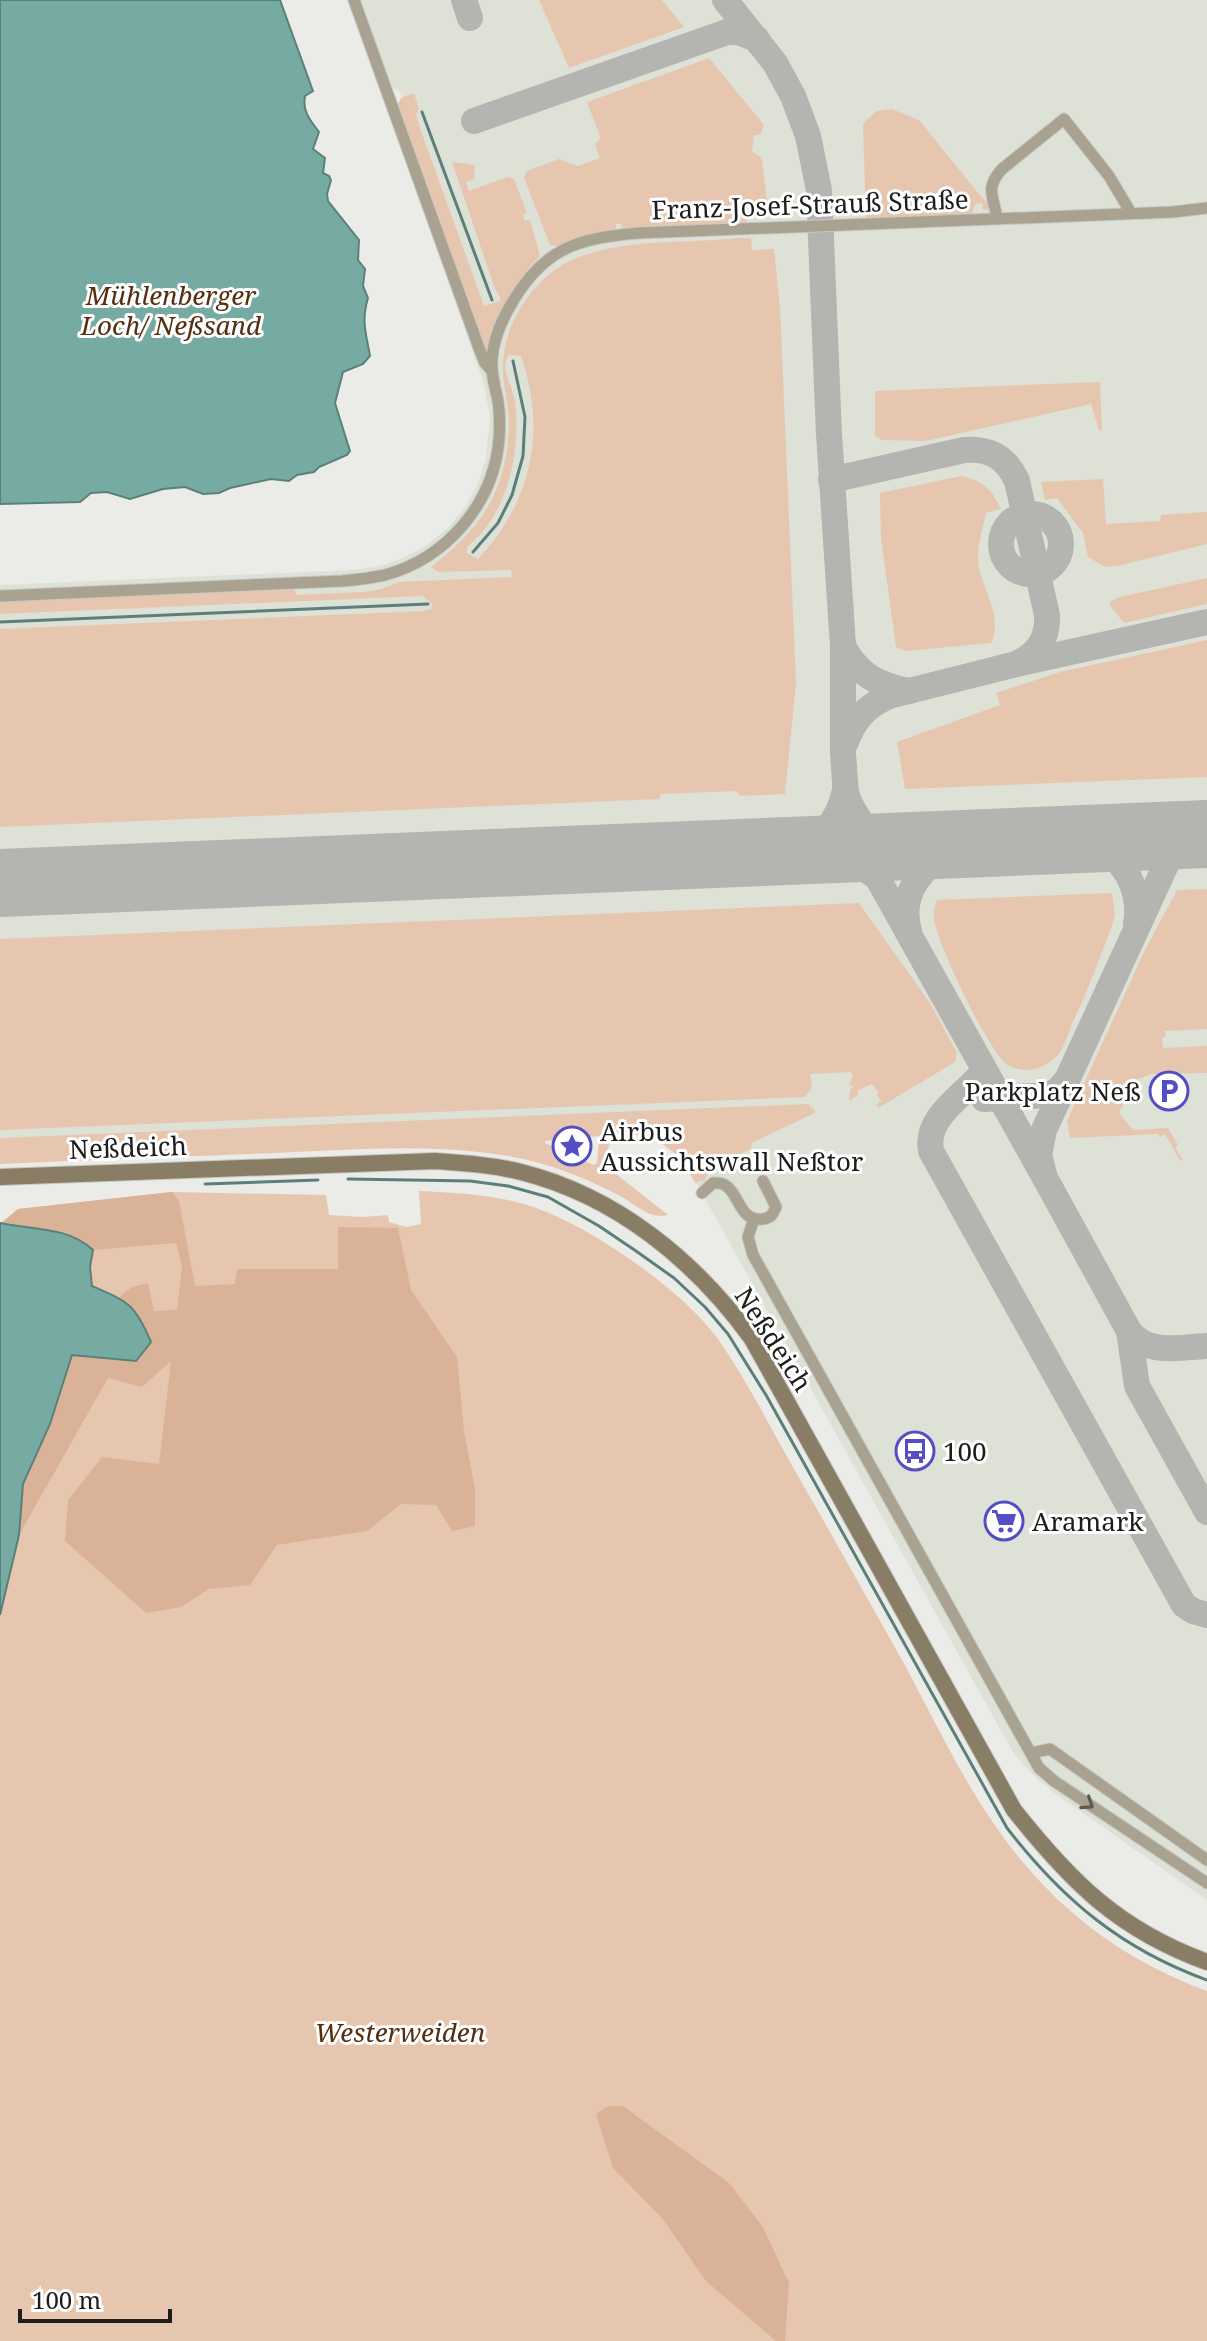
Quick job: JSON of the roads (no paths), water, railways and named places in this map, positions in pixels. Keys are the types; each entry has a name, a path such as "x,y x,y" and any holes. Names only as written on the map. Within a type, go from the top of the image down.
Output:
{"street":[{"path":"0,596 342,581 383,575 435,551 459,530 479,504 488,485 499,439 498,404 492,371 479,348 354,0"},
{"path":"997,219 990,190 994,179 1064,119 1109,176 1131,213"},
{"name":"Franz-Josef-Strauß Straße","path":"492,371 493,350 499,329 530,275 545,261 577,244 609,236 1207,208"},
{"name":"Neßdeich","path":"0,1177 435,1161 486,1165 545,1179 591,1199 633,1223 685,1262 710,1286 752,1339 1014,1810 1051,1856 1093,1897 1161,1942 1207,1962"},
{"path":"702,1193 713,1183 723,1184 731,1190 744,1212 754,1219 766,1219 776,1207 763,1181"},
{"path":"754,1219 748,1237 753,1255 1039,1768 1207,1883"},
{"path":"1031,1753 1050,1749 1207,1860"}],"water":[{"name":"Mühlenberger Loch/ Neßsand","path":"0,0 280,0 313,91 305,96 305,106 319,132 313,149 325,158 323,173 331,180 328,201 359,240 358,260 365,269 363,286 368,298 365,327 370,356 363,364 343,372 335,403 350,451 347,455 289,481 271,479 219,493 203,494 185,487 163,489 130,499 107,492 91,493 80,502 0,504"},
{"path":"0,1223 49,1230 83,1242 93,1250 90,1267 92,1286 129,1306 140,1319 151,1342 136,1361 72,1355 50,1424 23,1484 19,1535 0,1615"}],"waterway":[{"path":"422,112 492,300"},
{"path":"473,552 498,523 512,495 523,456 525,417 513,361"},
{"path":"0,622 428,604"},
{"path":"348,1179 470,1181 508,1186 548,1197 599,1226 674,1278 728,1334 766,1395 1007,1828 1049,1877 1095,1919 1147,1953 1207,1980"},
{"path":"205,1184 318,1180"}],"place":[{"name":"Parkplatz Neß","path":"1169,1091"},
{"name":"Airbus Aussichtswall Neßtor","path":"572,1146"},
{"name":"100","path":"915,1451"},
{"name":"Aramark","path":"1004,1521"}],"park label":[{"name":"Westerweiden","path":"400,2032"}]}
